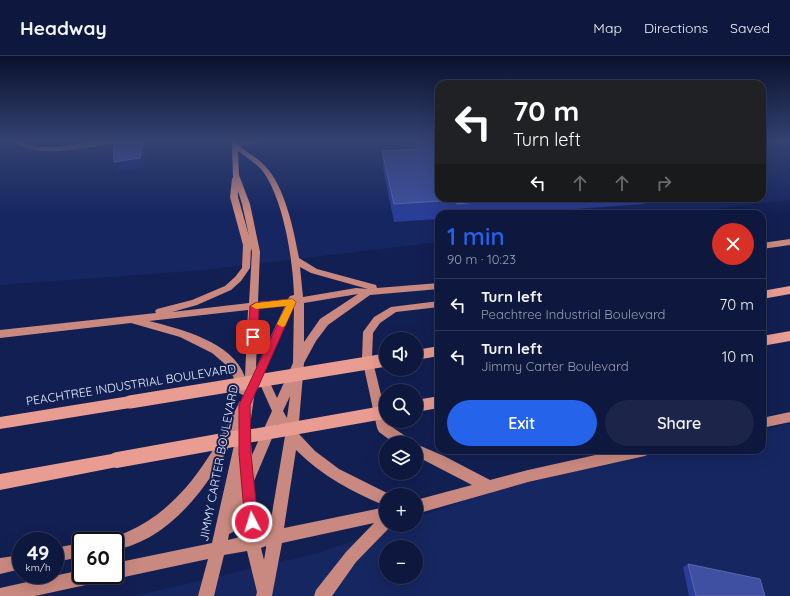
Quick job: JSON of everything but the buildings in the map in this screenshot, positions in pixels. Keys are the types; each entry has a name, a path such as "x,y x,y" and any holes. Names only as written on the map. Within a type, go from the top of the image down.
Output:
{"highway":[{"path":"766,293 790,290"},
{"path":"766,341 790,336"},
{"path":"423,354 435,352"},
{"name":"PEACHTREE INDUSTRIAL BOULEVARD","path":"0,422 379,361"},
{"path":"423,405 435,403"},
{"path":"0,482 379,413"}],"main road":[{"name":"JIMMY CARTER BOULEVARD","path":"206,596 219,548 245,421 252,352 256,252 246,204 236,175 235,165"},
{"path":"260,165 267,171 281,204 296,260 299,282 296,302 299,361 292,436 276,537 264,594"},
{"path":"123,320 194,303 228,288 238,279 246,268 247,245 234,197 236,175"},
{"path":"766,245 790,242"},
{"path":"296,260 314,271 391,291"},
{"path":"0,334 296,302 356,290 368,292 391,291 435,286"},
{"path":"219,548 299,361 312,338 324,322 368,292"},
{"path":"124,542 128,541 165,518 192,493 209,469 247,401 259,371 296,302"},
{"path":"394,436 383,428 367,358 368,332 377,320 394,309 435,304"},
{"path":"123,320 182,334 202,342 219,353 234,366 242,382 247,401"},
{"path":"252,352 278,413 292,436 318,461 337,475 352,484 379,496"},
{"path":"766,422 790,417"},
{"path":"245,421 245,454 252,542 264,594"},
{"path":"423,453 488,486"},
{"path":"423,505 528,476 627,454"},
{"path":"124,569 379,515"},
{"path":"322,596 351,557 379,529"},
{"path":"0,566 12,564"},
{"path":"0,596 72,580"}],"shaded area":[{"path":"0,165 435,165 435,202 766,202 766,165 790,165 790,200 704,210 435,210 435,242 205,270 0,285"},
{"path":"790,423 790,596 134,596 318,553 379,531 423,532 423,515 497,489 653,454 766,454 766,429"}],"slow traffic":[{"path":"256,306 292,302 282,324"}],"route":[{"path":"252,522 245,454 244,405 292,302 255,306 253,337"}]}
